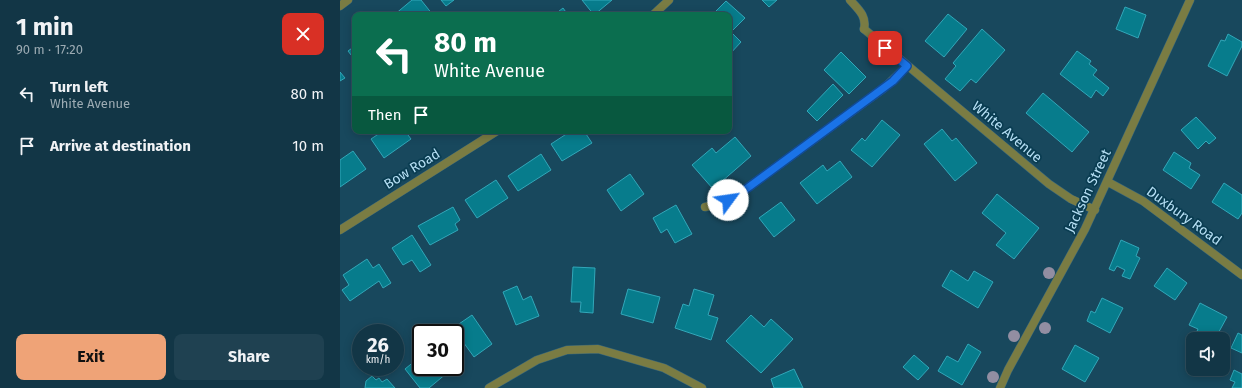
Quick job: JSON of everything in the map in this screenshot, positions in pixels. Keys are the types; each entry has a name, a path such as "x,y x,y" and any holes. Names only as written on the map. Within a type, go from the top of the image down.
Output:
{"street":[{"path":"340,6 348,0"},
{"path":"656,12 669,0"},
{"name":"White Avenue","path":"850,0 863,15 864,29 907,66 1049,184 1071,199 1095,210"},
{"name":"Jackson Street","path":"1000,388 1008,370 1095,210 1190,0"},
{"path":"705,207 718,204 738,195 884,88 907,66"},
{"name":"Bow Road","path":"340,230 492,134"},
{"name":"Duxbury Road","path":"1108,182 1143,201 1242,275"},
{"path":"489,388 537,360 567,350 598,349 664,368 702,388"}],"building":[{"path":"412,0 421,0 431,12 398,12"},
{"path":"441,0 454,0 446,6"},
{"path":"582,0 612,0 598,12 592,12"},
{"path":"762,0 777,0 769,7"},
{"path":"726,1 745,18 732,31 732,12 715,12"},
{"path":"1125,7 1146,15 1138,38 1116,29"},
{"path":"563,8 566,12 558,12"},
{"path":"948,14 967,29 944,57 925,41"},
{"path":"982,29 1005,50 976,83 971,79 960,91 945,79 956,66 953,63"},
{"path":"732,33 741,42 732,52"},
{"path":"1228,34 1242,42 1242,46 1227,76 1208,66 1221,40 1225,41"},
{"path":"352,48 352,56 348,51"},
{"path":"1077,51 1091,61 1089,64 1097,70 1093,75 1109,88 1103,96 1096,90 1091,98 1060,74"},
{"path":"841,52 866,77 849,94 824,70"},
{"path":"340,72 345,78 340,81"},
{"path":"833,84 843,95 817,121 807,111"},
{"path":"1043,93 1089,132 1072,152 1026,113"},
{"path":"1196,117 1216,138 1209,144 1206,141 1198,149 1181,130"},
{"path":"882,120 900,135 872,167 851,150 862,138 865,141"},
{"path":"942,129 952,141 956,138 977,163 955,181 924,144"},
{"path":"378,134 407,134 411,139 384,158 371,139"},
{"path":"566,134 586,134 592,143 562,161 551,144"},
{"path":"735,137 751,156 713,189 692,165 712,148 716,153"},
{"path":"353,151 366,169 340,187 340,160"},
{"path":"1174,152 1191,163 1189,168 1200,175 1191,189 1163,170"},
{"path":"541,154 551,170 518,191 508,176"},
{"path":"840,161 852,177 817,204 800,183 823,165 827,171"},
{"path":"630,174 644,194 621,211 607,190"},
{"path":"496,180 508,198 477,218 465,200"},
{"path":"1224,183 1242,195 1242,213 1238,219 1212,202"},
{"path":"997,194 1039,228 1014,259 996,245 1006,233 982,213"},
{"path":"781,202 795,220 774,237 759,218"},
{"path":"676,205 692,234 675,243 667,229 661,233 653,218"},
{"path":"453,207 460,220 455,224 458,230 430,245 418,226"},
{"path":"412,235 431,265 420,272 412,260 403,265 392,248"},
{"path":"1121,240 1139,248 1136,256 1140,258 1130,279 1122,276 1125,270 1117,266 1114,271 1109,269"},
{"path":"367,259 373,268 379,264 391,283 383,288 379,281 350,301 342,290 349,285 343,275"},
{"path":"573,267 595,268 593,313 580,312 581,302 571,302"},
{"path":"1167,268 1187,283 1175,300 1154,286"},
{"path":"951,270 968,281 974,271 993,282 978,308 942,286"},
{"path":"517,286 523,300 531,296 539,316 516,325 503,292"},
{"path":"628,289 660,297 653,323 621,314"},
{"path":"694,289 714,295 708,315 718,318 711,340 675,328 683,304 689,306"},
{"path":"1102,298 1123,308 1110,333 1087,321 1091,311 1095,313"},
{"path":"1200,303 1227,317 1219,332 1197,332 1198,329 1189,325"},
{"path":"472,315 492,344 474,357 464,343 464,324 459,324"},
{"path":"751,315 764,327 771,319 793,339 761,373 726,341"},
{"path":"1238,333 1242,335 1242,353 1231,348"},
{"path":"968,344 981,352 962,385 938,371 947,356 958,362"},
{"path":"1075,345 1099,358 1085,382 1062,369"},
{"path":"914,355 929,368 918,380 903,367"},
{"path":"412,363 412,376 443,376 429,388 420,388 405,369"},
{"path":"794,369 803,388 774,388 771,379"},
{"path":"1234,370 1242,374 1242,388 1232,388 1235,382 1230,380"},
{"path":"372,376 376,380 379,378 382,382 387,379 395,388 365,388 366,381"}],"route":[{"path":"728,200 738,195 893,81 907,66 885,48"}]}
